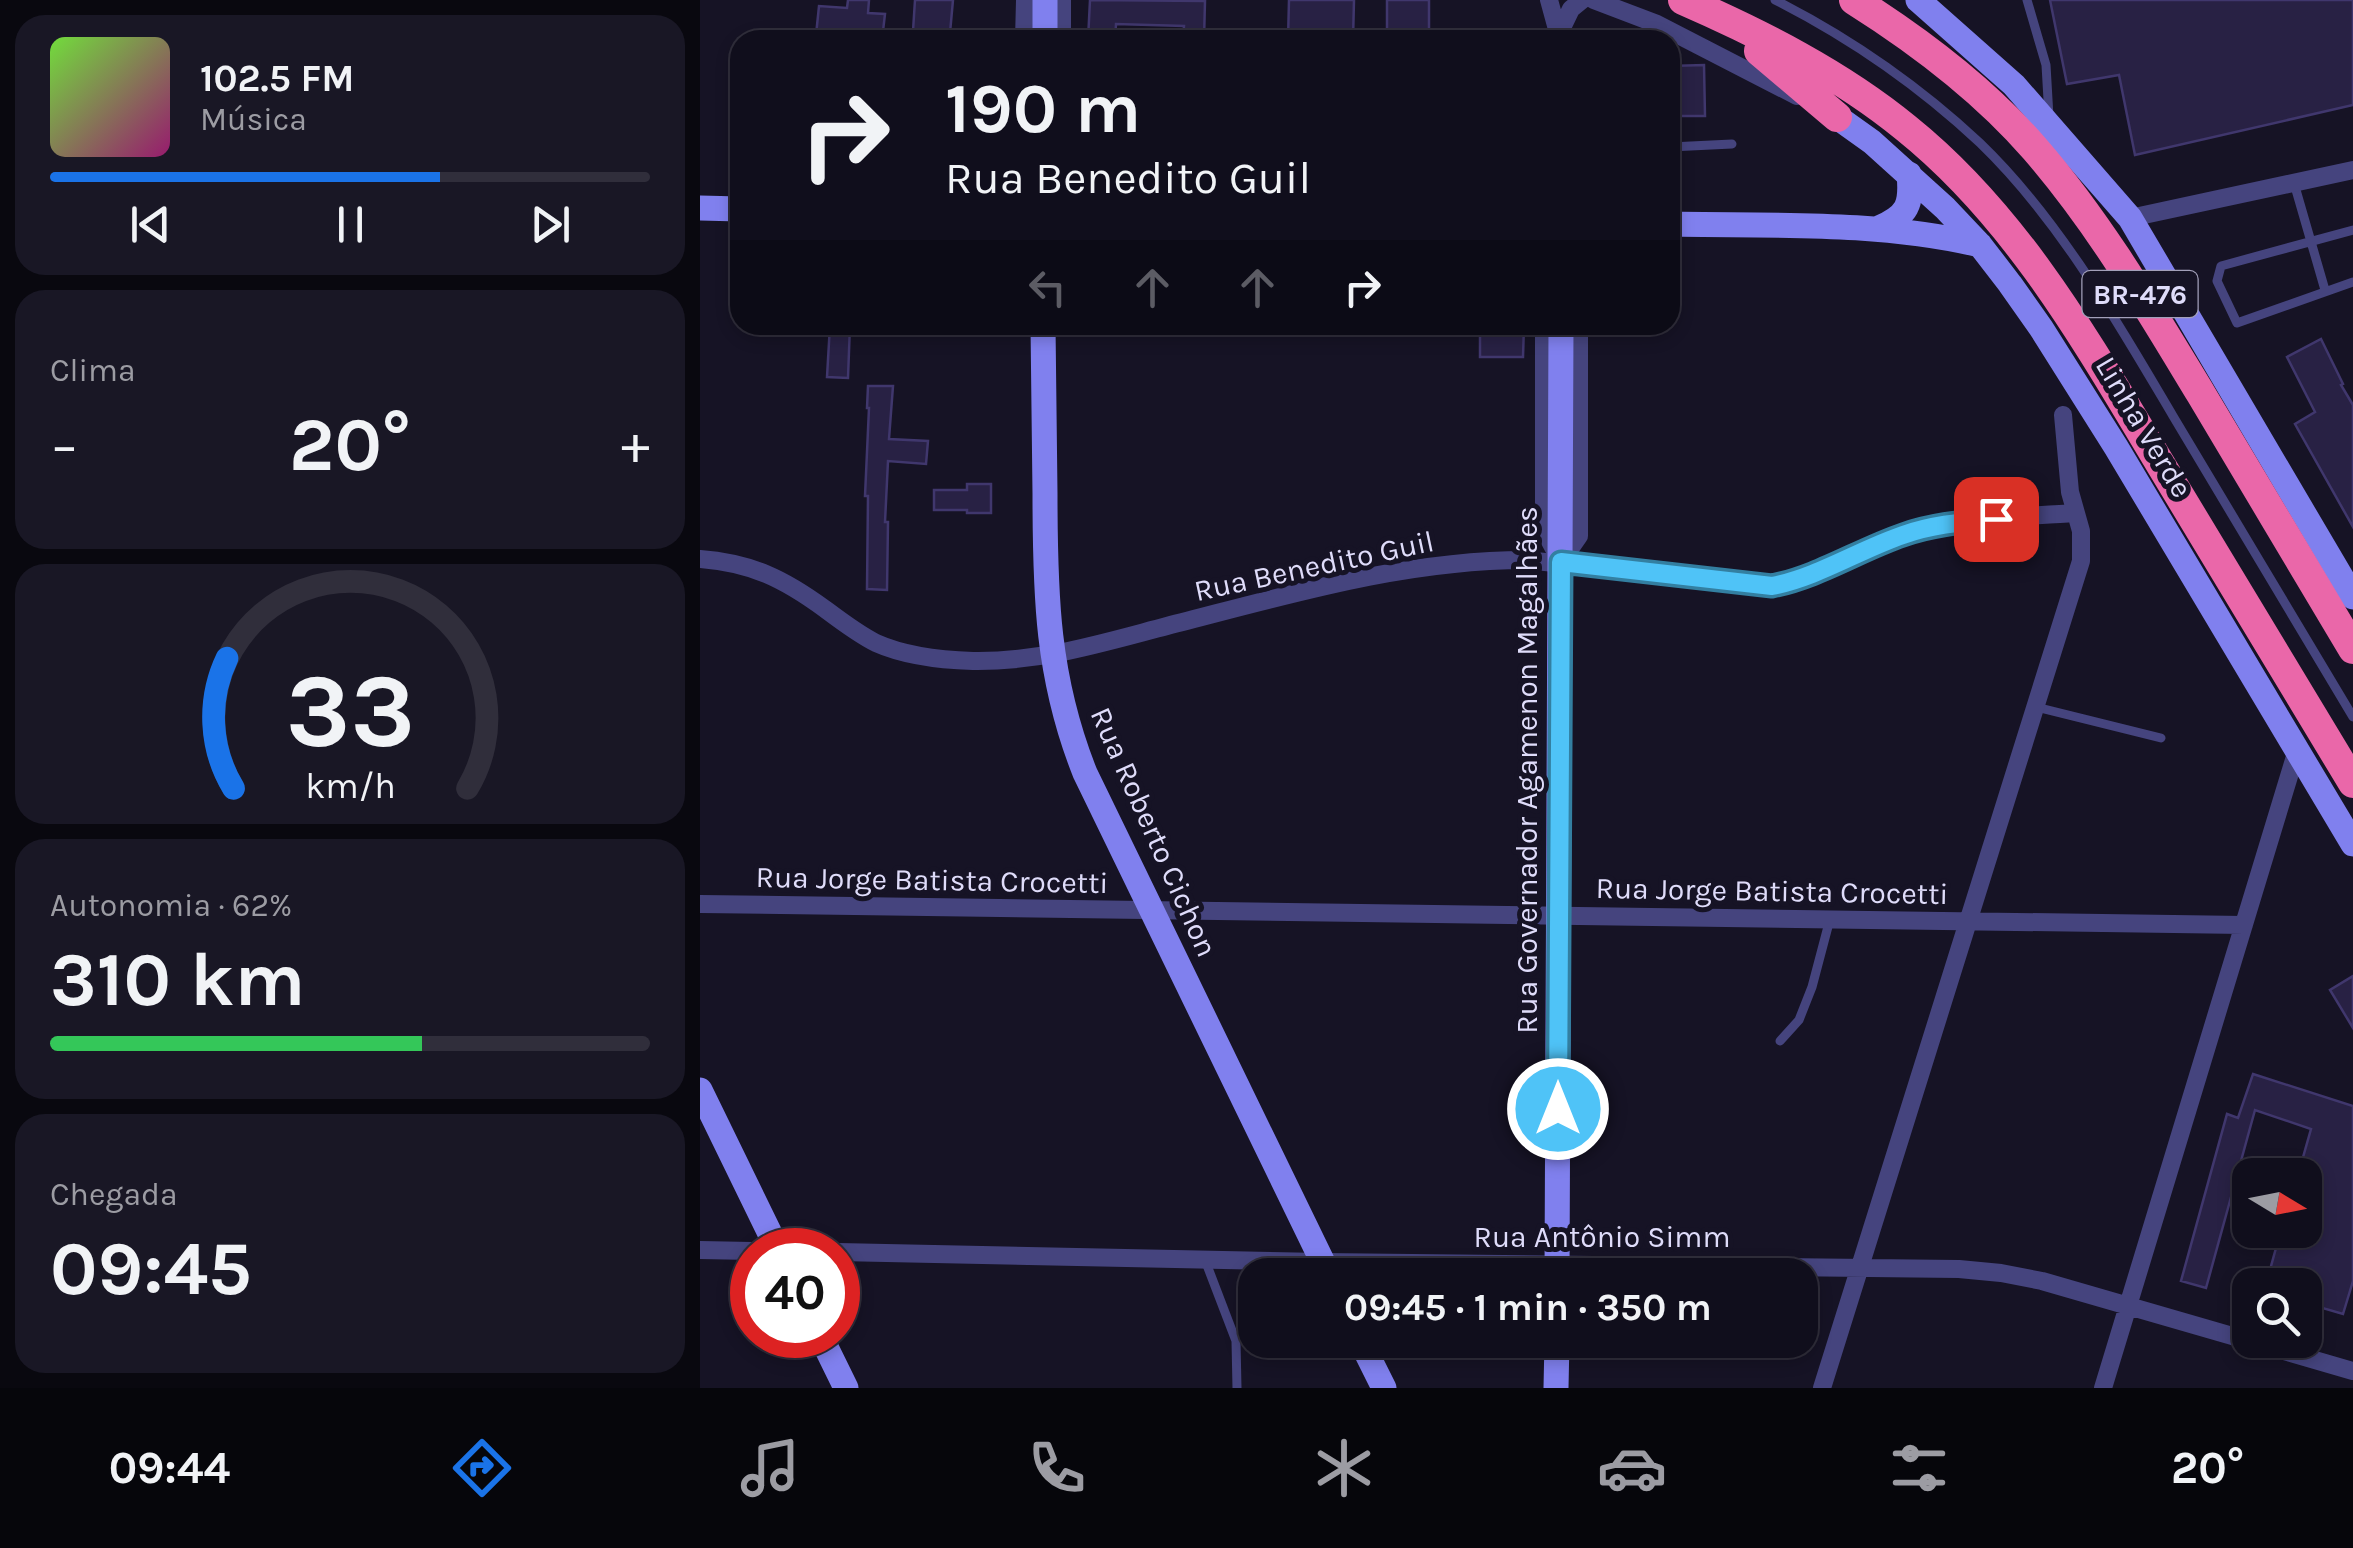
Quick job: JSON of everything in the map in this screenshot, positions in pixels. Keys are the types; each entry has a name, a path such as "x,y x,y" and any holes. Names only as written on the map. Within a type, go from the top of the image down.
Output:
{"highway":[{"name":"Linha Verde","path":"1683,0 1820,70 1907,128 1947,165 2022,247 2084,337 2353,783"},
{"name":"BR-476","path":"1854,0 1956,73 2033,146 2078,201 2159,324 2353,649"},
{"path":"1719,16 1837,117"}],"street":[{"path":"1024,0 1024,30"},
{"path":"1044,30 1045,0"},
{"path":"1062,0 1062,30"},
{"path":"1549,0 1556,30"},
{"path":"1562,30 1571,9 1582,0"},
{"name":"Linha Verde","path":"1594,0 1669,30"},
{"path":"1918,0 2014,85 2130,218 2353,597"},
{"name":"Linha Verde","path":"1680,36 1837,117 1909,174 1980,245 2078,385 2353,844"},
{"path":"2130,218 2353,170"},
{"path":"1879,228 1903,214 1911,193 1909,174"},
{"path":"700,208 730,208"},
{"path":"1680,224 1879,228 1980,245"},
{"name":"Rua Roberto Cichon","path":"1043,335 1045,562 1052,656 1072,742 1320,1258"},
{"path":"1544,335 1544,530 1561,562 1579,536 1579,335"},
{"name":"Rua Governador Agamenon Magalhães","path":"1557,1258 1561,335"},
{"path":"1822,1388 2080,562 2081,532 2068,477 2063,415"},
{"name":"Rua Benedito Guil","path":"700,558 732,562 779,579 858,632 892,649 941,659 996,661 1052,656 1382,574 1501,560 1561,562 1772,586 1791,582 1930,526 2075,512"},
{"path":"2103,1388 2297,750"},
{"name":"Rua Jorge Batista Crocetti","path":"700,904 2244,925"},
{"path":"700,1090 767,1228"},
{"path":"700,1250 730,1250"},
{"name":"Rua Antônio Simm","path":"860,1252 1238,1262"},
{"name":"Rua Antônio Simm","path":"1818,1266 1924,1267 2002,1273 2042,1281 2353,1371"},
{"path":"831,1358 846,1388"},
{"path":"1369,1358 1384,1388"},
{"path":"1556,1388 1557,1358"}],"lane":[{"path":"1775,0 1849,41 1917,89 1982,145 2028,197 2134,350 2353,717"},
{"path":"2027,0 2046,66 2050,124"},
{"path":"1680,147 1732,144"},
{"path":"2294,183 2325,290"},
{"path":"2353,230 2221,266 2217,281 2236,324 2353,282"},
{"path":"2036,707 2161,738"},
{"path":"1780,1041 1799,1020 1830,919"},
{"path":"1205,1260 1236,1340 1236,1388"}],"building":[{"path":"848,0 869,0 868,13 885,14 883,30 817,30 819,6 847,8"},
{"path":"915,0 953,0 950,30 913,30"},
{"path":"1090,0 1205,1 1204,30 1116,24 1116,30 1088,30"},
{"path":"1289,0 1354,0 1353,30 1288,30"},
{"path":"1387,0 1429,0 1429,30 1387,30"},
{"path":"2050,0 2353,0 2353,105 2135,155 2119,75 2067,84"},
{"path":"1704,65 1705,116 1680,116 1680,66"},
{"path":"829,335 850,335 848,378 827,377"},
{"path":"1480,335 1524,335 1523,357 1480,357"},
{"path":"2321,339 2353,405 2353,527 2295,424 2315,412 2287,357"},
{"path":"868,386 893,386 889,439 928,441 926,464 888,461 887,590 867,589"},
{"path":"967,484 991,484 991,513 934,510 934,490 967,490"},
{"path":"2353,976 2353,1028 2330,990"},
{"path":"2253,1074 2353,1106 2353,1281 2343,1314 2322,1308 2322,1268 2270,1268 2276,1248 2322,1248 2322,1158 2303,1158 2311,1129 2255,1110 2242,1158 2232,1158 2232,1194 2206,1288 2181,1281 2227,1114 2238,1118"}],"route":[{"path":"1558,1109 1561,562 1772,586 1809,576 1930,526 1996,519"}]}
